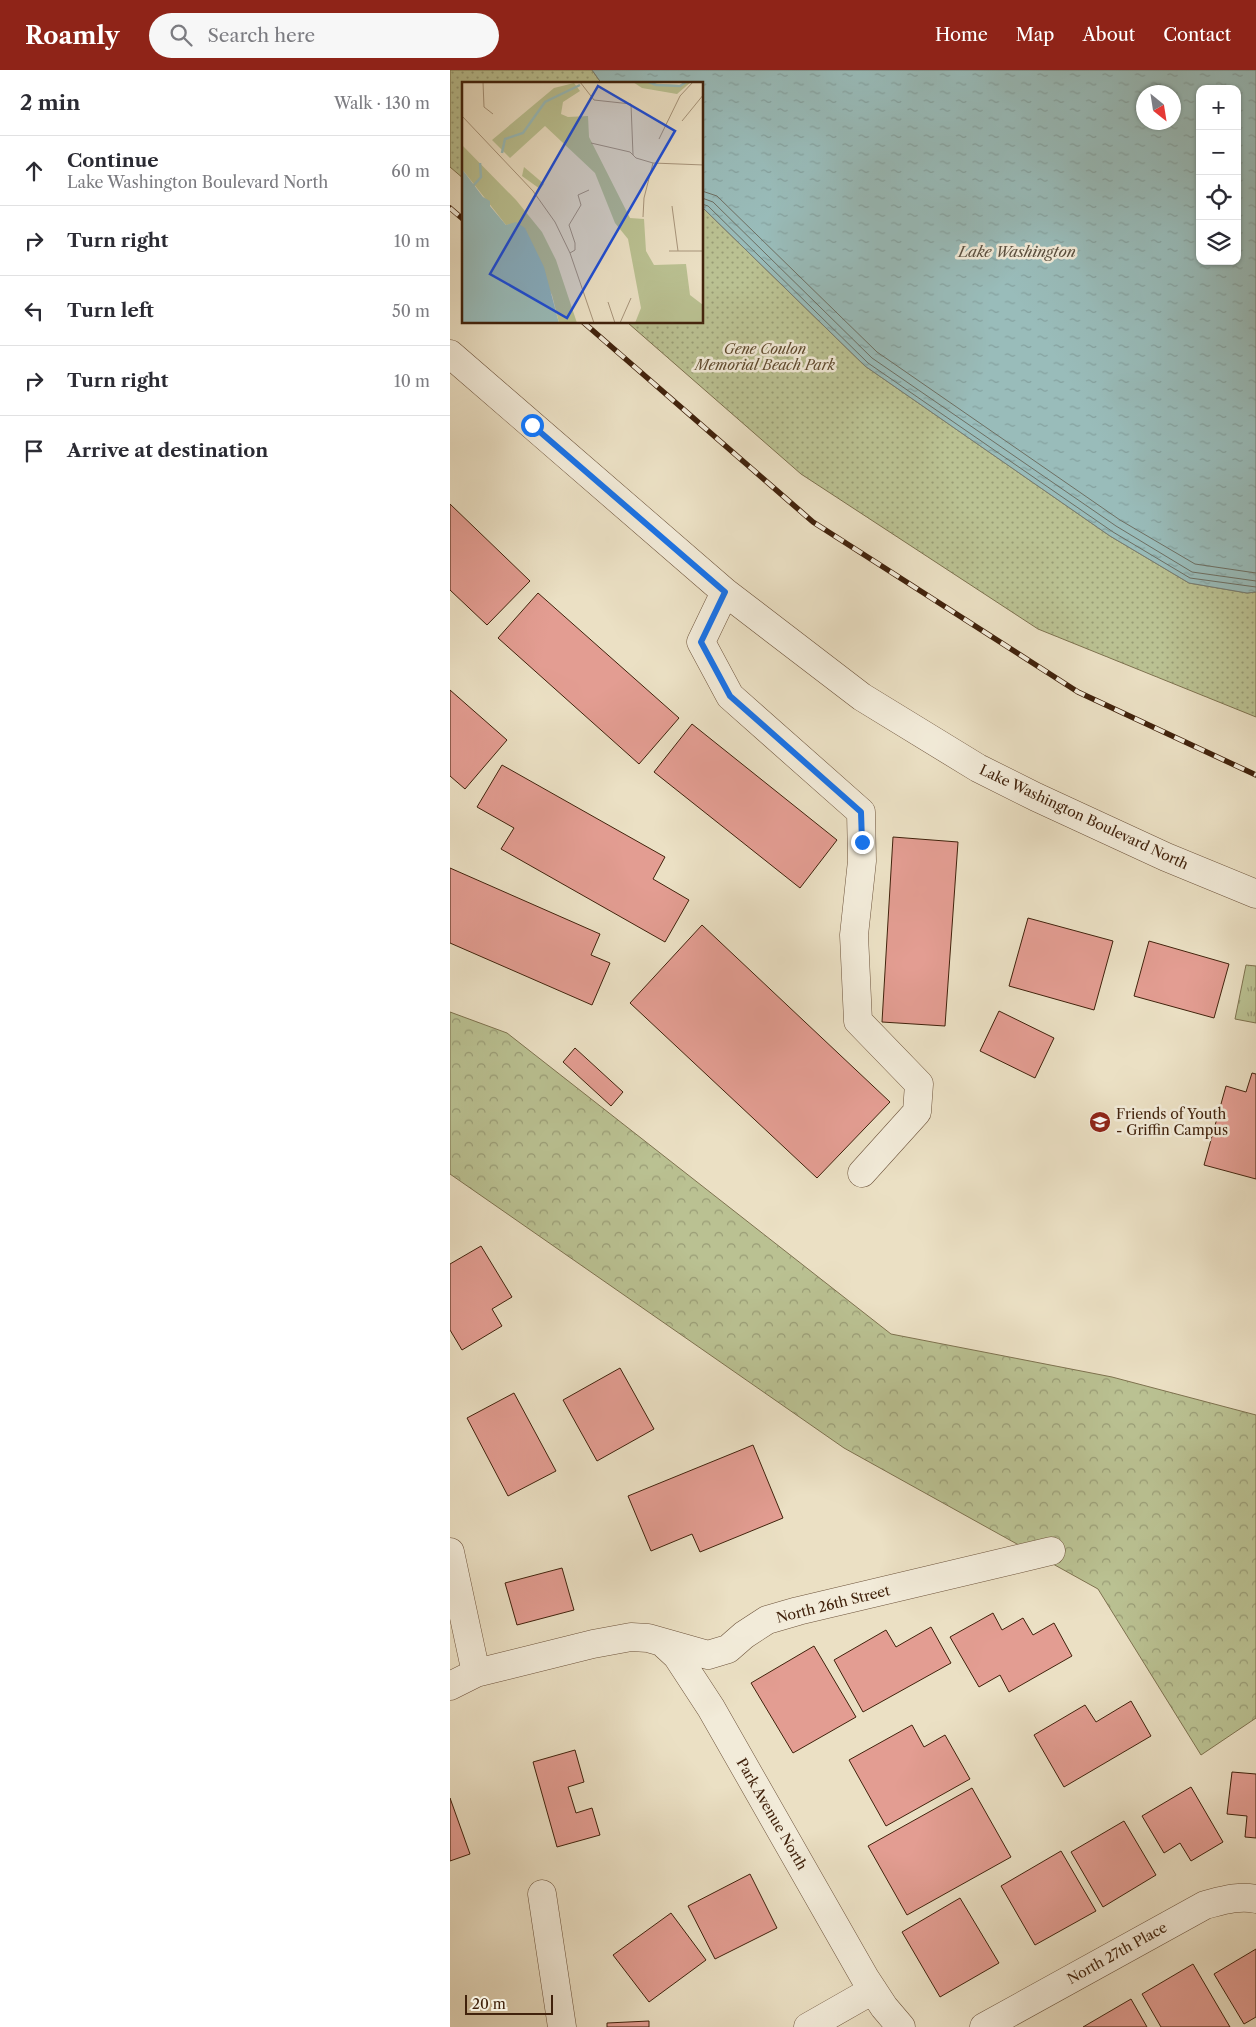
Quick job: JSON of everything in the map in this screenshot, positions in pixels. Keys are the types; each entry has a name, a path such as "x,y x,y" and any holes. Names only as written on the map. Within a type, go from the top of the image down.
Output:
{"street":[{"name":"Lake Washington Boulevard North","path":"450,354 725,592 862,697 978,768 1158,853 1256,894"},
{"path":"725,592 701,642 730,696 861,812 862,861 854,935 858,1020 918,1084 917,1112 862,1174"},
{"path":"450,1552 476,1673"},
{"name":"North 26th Street","path":"450,1686 476,1673 593,1644 631,1637 648,1638 708,1655 728,1649 744,1635 767,1620 798,1611 1051,1552"},
{"name":"Park Avenue North","path":"664,1644 677,1656 711,1708 873,1990"},
{"path":"542,1894 562,2027"},
{"name":"North 27th Place","path":"984,2027 1205,1905 1224,1900 1256,1898"},
{"path":"808,2027 873,1990 901,2027"}],"green space":[{"path":"450,70 592,70 601,82 462,82 462,177 450,167"},
{"name":"Gene Coulon Memorial Beach Park","path":"704,209 865,366 1110,536 1189,583 1247,593 1256,592 1256,717 1038,629 801,474 629,324 704,324"},
{"path":"1246,965 1256,966 1256,1023 1235,1019"},
{"path":"450,1012 507,1033 891,1334 1112,1377 1256,1415 1256,1718 1201,1755 1098,1589 844,1448 450,1174"}],"water":[{"name":"Lake Washington","path":"592,70 1256,70 1256,592 1247,593 1189,583 1110,536 865,366 704,209 704,82 601,82"}],"building":[{"path":"450,504 530,581 487,625 450,590"},
{"path":"538,593 679,718 639,764 498,638"},
{"path":"450,690 507,740 465,789 450,776"},
{"path":"692,724 837,840 800,888 654,772"},
{"path":"502,765 665,857 653,879 689,900 665,942 501,849 514,828 477,807"},
{"path":"893,837 958,842 945,1026 882,1022"},
{"path":"450,868 600,934 591,955 610,963 592,1005 450,943"},
{"path":"1028,918 1113,941 1094,1010 1009,986"},
{"path":"702,925 890,1102 817,1178 630,1003"},
{"path":"1149,941 1229,964 1214,1018 1134,996"},
{"path":"999,1011 1054,1038 1035,1078 980,1051"},
{"path":"575,1048 623,1092 611,1106 563,1062"},
{"path":"1252,1073 1256,1074 1256,1179 1204,1165 1226,1086 1246,1092"},
{"path":"481,1246 512,1297 492,1309 502,1326 462,1350 450,1330 450,1264"},
{"path":"620,1368 654,1429 597,1461 563,1400"},
{"path":"514,1393 556,1471 508,1496 467,1418"},
{"path":"753,1445 783,1518 700,1552 692,1534 651,1551 628,1496"},
{"path":"562,1568 574,1610 517,1625 505,1583"},
{"path":"993,1613 1002,1630 1023,1618 1033,1635 1054,1623 1072,1656 1009,1692 1000,1675 979,1687 950,1637"},
{"path":"931,1627 951,1663 863,1712 834,1660 886,1630 896,1647"},
{"path":"814,1646 856,1717 793,1753 751,1683"},
{"path":"1131,1701 1151,1736 1064,1787 1034,1735 1085,1705 1096,1722"},
{"path":"912,1725 924,1747 945,1735 970,1779 886,1826 849,1760"},
{"path":"575,1750 584,1782 568,1787 576,1813 592,1808 600,1835 557,1847 533,1762"},
{"path":"1232,1772 1256,1774 1256,1838 1245,1837 1247,1816 1227,1814"},
{"path":"1191,1787 1223,1842 1191,1861 1180,1843 1164,1853 1142,1816"},
{"path":"972,1788 1011,1857 907,1915 868,1846"},
{"path":"450,1798 470,1854 450,1861"},
{"path":"1124,1821 1156,1875 1103,1907 1071,1852"},
{"path":"1061,1851 1096,1911 1035,1945 1001,1886"},
{"path":"750,1874 777,1928 715,1959 688,1906"},
{"path":"960,1898 999,1963 940,1997 902,1932"},
{"path":"671,1913 706,1960 649,2002 613,1955"},
{"path":"1256,1949 1256,2017 1244,2024 1214,1974"},
{"path":"1193,1964 1230,2027 1161,2027 1142,1994"},
{"path":"1131,1999 1147,2027 1083,2027"},
{"path":"649,2021 649,2027 607,2027 607,2023"}],"railway":[{"path":"450,208 462,218"},
{"path":"585,324 813,522 1078,692 1256,775"}],"place":[{"name":"Friends of Youth - Griffin Campus","path":"1100,1122"}],"route":[{"path":"532,425 725,592 701,642 730,696 861,812 862,842"}]}
